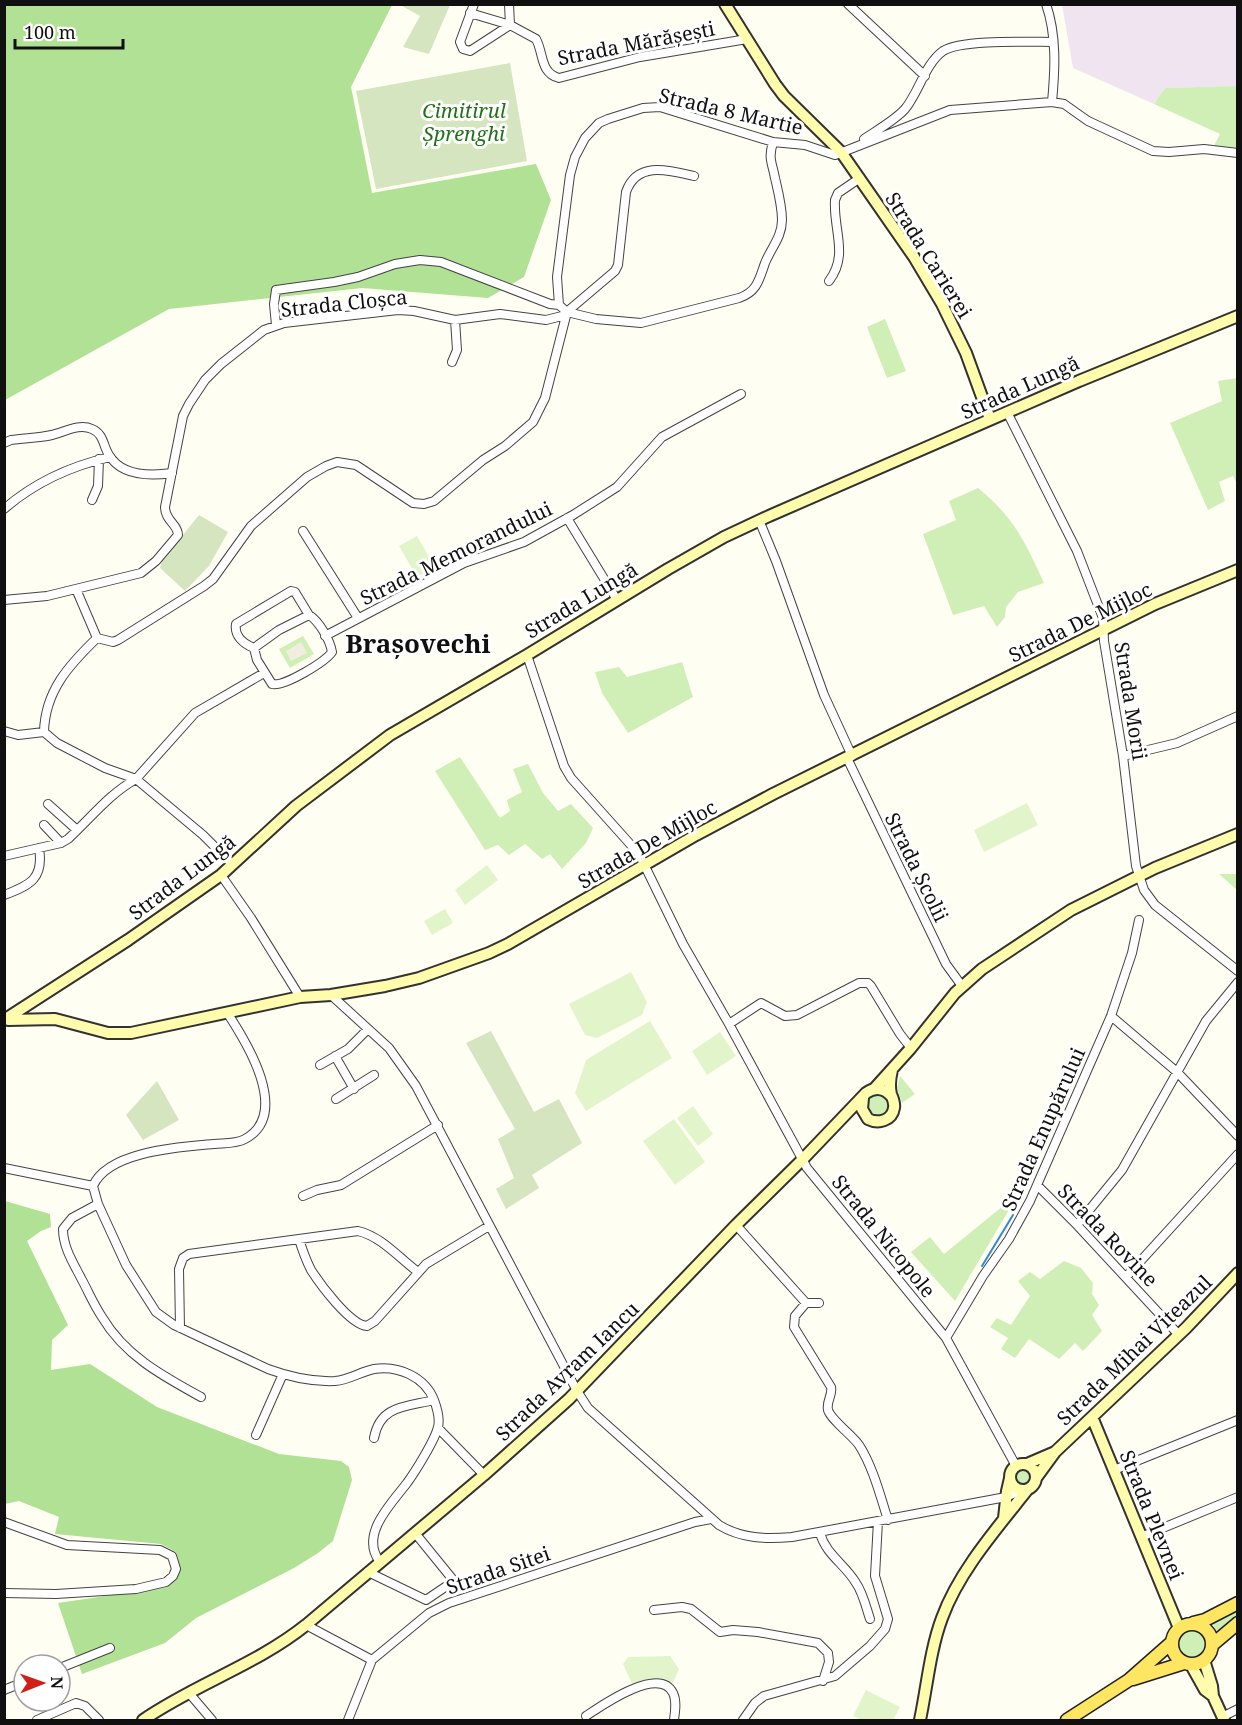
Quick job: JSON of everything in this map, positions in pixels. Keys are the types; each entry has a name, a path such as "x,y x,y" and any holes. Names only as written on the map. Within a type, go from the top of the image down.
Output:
{"main road":[{"path":"1188,1664 1174,1655 1171,1643 1173,1634 1179,1628 1205,1620 1238,1602"},
{"path":"1129,1680 1204,1660 1210,1654 1212,1639 1205,1628 1193,1623"},
{"path":"1212,1645 1238,1623"},
{"path":"1067,1720 1129,1680 1171,1643"}],"street":[{"path":"472,9 460,42 466,51 475,48 510,25 508,4"},
{"name":"Strada Carierei","path":"725,4 768,75 784,96 841,152 905,242 936,293 966,353 990,419"},
{"path":"848,4 925,76"},
{"path":"1047,4 1051,19 1055,71 1052,102"},
{"name":"Strada Mărășești","path":"472,9 536,39 546,71 550,76 559,78 640,57 747,39"},
{"path":"852,147 898,116 912,99 942,51 966,45 1053,42"},
{"path":"841,152 950,110 1052,102 1064,104 1088,121 1154,151 1204,149 1238,153"},
{"name":"Strada 8 Martie","path":"560,305 557,285 558,258 570,175 585,138 599,123 643,108 660,107 773,142 805,145 835,155 841,152"},
{"path":"276,325 274,304 276,290 358,277 395,264 420,260 441,262 550,304 560,305 567,312 610,321 641,323 739,298 754,290 777,241 782,221 775,177 769,161 773,142"},
{"path":"97,638 114,642 204,586 213,579 252,526 307,477 326,466 337,462 350,463 413,503 424,504 434,501 483,460 506,446 527,429 538,415 551,376 567,312 618,265 626,192 630,183 642,172 654,170 694,176"},
{"path":"829,281 836,273 840,261 835,200 838,193 860,178"},
{"name":"Strada Cloșca","path":"4,600 47,596 141,573 156,561 177,537 178,531 169,521 165,511 183,416 205,380 264,330 276,325 403,310 454,320 500,314 546,320 567,312"},
{"name":"Strada Lungă","path":"5,1020 128,940 221,875 296,806 390,735 686,558 759,520 1169,342 1238,316"},
{"path":"452,362 457,350 454,320"},
{"name":"Strada Memorandului","path":"325,636 464,563 510,548 567,518 617,487 662,437 741,394"},
{"name":"Strada Morii","path":"1007,412 1077,551 1103,618 1104,641 1123,756 1138,876 1144,890 1155,905 1238,971"},
{"path":"4,443 10,440 52,435 70,429 90,428 99,433 110,457 121,467 143,474 172,473"},
{"path":"4,509 44,481 67,470 110,457"},
{"path":"92,500 98,486 99,459"},
{"name":"Strada Memorandului","path":"567,518 617,600"},
{"name":"Strada Școlii","path":"759,520 849,757 946,964 962,986"},
{"name":"Strada Memorandului","path":"303,531 358,618"},
{"name":"Strada De Mijloc","path":"41,1018 63,1020 118,1034 228,1014 300,997 369,989 419,978 489,953 736,813 1155,604 1238,570"},
{"path":"76,589 97,638"},
{"path":"291,591 295,592 325,636 332,651 327,659 276,685 269,681 264,673 254,648 243,642 235,631 236,624 291,591"},
{"path":"254,648 279,630 309,615"},
{"path":"44,732 47,705 56,684 77,657 97,638"},
{"name":"Strada Nicopole","path":"527,655 564,766 579,787 629,841 646,864 683,944 802,1160 946,1338 1015,1471"},
{"path":"4,856 61,843 104,802 125,784 135,779 195,713 264,673"},
{"path":"1123,756 1178,743 1238,716"},
{"path":"4,731 18,735 44,732 57,743 105,768 135,779 202,835 233,865"},
{"path":"48,804 77,830"},
{"path":"44,825 61,843"},
{"path":"865,1116 861,1106 862,1098 874,1089 911,1048 962,986 982,969 1051,922 1138,876 1238,834"},
{"path":"4,895 23,886 38,875 41,867 39,848"},
{"path":"221,875 251,918 300,997"},
{"name":"Strada Enupărului","path":"946,1338 983,1276 1015,1230 1037,1185 1111,1016 1132,954 1139,920"},
{"path":"1077,1225 1122,1170 1206,1021 1238,982"},
{"path":"729,1024 761,1004 785,1016 797,1015 864,983 872,986 900,1034 911,1048"},
{"path":"331,995 389,1048 416,1086 588,1408 711,1519 736,1534 759,1538 820,1533 991,1498 1006,1497 1034,1485 1036,1478 1033,1468 1015,1471 998,1493 991,1498"},
{"path":"41,1018 42,996"},
{"path":"228,1014 249,1048 264,1090 265,1113 257,1130 245,1139 234,1142 177,1148 122,1160 97,1178 93,1186 98,1204 126,1265 147,1300 156,1312 180,1328 283,1374 337,1381 374,1369 394,1370 417,1378 427,1388 434,1400 438,1428 417,1468 389,1503 377,1526 373,1548 380,1562"},
{"path":"1111,1016 1177,1072 1238,1136"},
{"name":"Strada Lungă","path":"5,1020 41,1018"},
{"path":"320,1065 348,1048 368,1029"},
{"path":"335,1056 354,1089"},
{"path":"839,1122 854,1115 865,1116 877,1122 888,1118 894,1108 890,1086 892,1069"},
{"path":"336,1099 374,1075"},
{"path":"874,1089 886,1091 892,1097"},
{"name":"Strada Avram Iancu","path":"143,1720 275,1648 306,1625 484,1475 577,1391 862,1098"},
{"path":"303,1196 317,1190 341,1185 438,1125"},
{"path":"1126,1278 1238,1154"},
{"path":"4,1168 93,1186"},
{"name":"Strada Rovine","path":"1037,1185 1179,1335"},
{"path":"98,1204 72,1218 63,1229 65,1244 102,1317 114,1334 147,1366 201,1397"},
{"path":"736,1225 806,1303 819,1303"},
{"path":"299,1239 312,1271 323,1286 343,1310 362,1325 367,1326 375,1321 418,1272 434,1258 489,1226"},
{"path":"180,1328 179,1269 180,1262 186,1255 347,1231 368,1234 418,1272"},
{"name":"Strada Mihai Viteazul","path":"1036,1478 1055,1452 1179,1335 1238,1273"},
{"path":"806,1303 795,1316 794,1327 831,1387 832,1394 828,1405 830,1413 854,1439 864,1455 888,1520"},
{"path":"256,1435 283,1374"},
{"path":"374,1438 378,1422 387,1414 434,1400"},
{"name":"Strada Plevnei","path":"1092,1417 1179,1628"},
{"path":"1114,1470 1238,1420"},
{"path":"438,1428 484,1475"},
{"name":"Strada Mihai Viteazul","path":"1015,1471 1055,1452"},
{"path":"1015,1471 1014,1486 1025,1489"},
{"path":"1004,1518 1006,1497 1015,1471"},
{"path":"920,1720 936,1635 953,1592 1025,1489"},
{"path":"1141,1537 1238,1497"},
{"path":"991,1498 1000,1506 1004,1518"},
{"name":"Strada Sitei","path":"348,1720 372,1660 420,1619 449,1604 711,1519"},
{"path":"744,1720 755,1703 764,1696 823,1681 841,1672 870,1646 887,1623 875,1576 878,1521"},
{"path":"4,1522 67,1545 160,1550 172,1556 176,1569 173,1576 166,1582 136,1589 56,1594 6,1594"},
{"path":"368,1572 426,1600 454,1581 415,1533"},
{"path":"820,1533 822,1543 833,1558 855,1580 870,1619"},
{"path":"654,1610 682,1607 691,1609 720,1632 733,1630 758,1632 818,1643 828,1653 829,1662 823,1681"},
{"path":"306,1625 372,1660"},
{"path":"72,1663 110,1648"},
{"path":"1204,1660 1213,1696 1223,1719 1238,1709"},
{"path":"1188,1664 1205,1690 1213,1696"},
{"path":"583,1718 628,1691 642,1686 661,1684 668,1686 675,1700 674,1720"},
{"path":"189,1693 212,1720"},
{"path":"37,1720 76,1703 86,1706 99,1720"}],"shaded area":[{"path":"1062,5 1237,5 1237,86 1165,88 1154,104 1073,68"},
{"path":"301,642 307,653 291,661 286,651"}],"green space":[{"path":"403,4 450,5 429,54 403,47 420,16 402,6"},
{"path":"5,5 392,5 351,87 372,193 536,164 551,200 524,277 488,298 362,288 169,309 5,400"},
{"name":"Cimitirul Șprenghi","path":"510,63 527,161 376,189 356,91"},
{"path":"1237,86 1237,148 1214,146 1220,134 1154,104 1165,88"},
{"path":"885,319 906,371 887,378 867,327"},
{"path":"1237,378 1237,484 1233,476 1219,482 1225,501 1208,510 1170,423 1222,401 1218,381"},
{"path":"978,488 1010,520 1031,555 1044,583 1018,592 1006,607 1005,617 997,627 984,606 953,615 923,534 956,520 949,501"},
{"path":"199,515 228,532 209,566 185,591 160,568 162,561"},
{"path":"417,536 435,567 417,577 399,546"},
{"path":"303,636 314,654 290,668 279,649"},
{"path":"682,662 693,697 628,733 602,693 595,672 619,667 627,677"},
{"path":"460,757 500,818 510,811 507,800 522,792 513,769 528,764 543,793 558,811 571,804 593,828 586,843 562,869 550,854 542,859 525,844 509,855 498,845 485,850 435,771"},
{"path":"1027,803 1038,825 984,852 974,830"},
{"path":"487,865 498,880 465,905 455,890"},
{"path":"1219,874 1237,874 1237,890"},
{"path":"445,909 453,923 432,935 424,921"},
{"path":"631,972 647,1002 642,1015 597,1038 585,1035 569,1004"},
{"path":"650,1021 672,1058 586,1111 575,1093 586,1060"},
{"path":"491,1031 534,1112 559,1099 582,1143 532,1175 539,1188 506,1209 496,1189 514,1178 498,1139 515,1129 466,1043"},
{"path":"720,1032 736,1056 707,1075 692,1051"},
{"path":"900,1076 915,1094 902,1103 897,1088"},
{"path":"157,1081 179,1120 143,1140 126,1115"},
{"path":"874,1095 882,1095 888,1101 888,1109 882,1115 874,1115 868,1109 868,1101"},
{"path":"693,1106 713,1134 698,1146 677,1118"},
{"path":"674,1119 705,1162 675,1185 643,1141"},
{"path":"1019,1193 955,1301 911,1252 930,1237 944,1254"},
{"path":"5,1201 50,1214 51,1227 27,1241 68,1325 52,1340 51,1370 90,1364 157,1407 279,1454 341,1461 349,1467 352,1480 333,1541 318,1553 294,1568 196,1618 165,1643 82,1674 58,1603 166,1587 180,1570 176,1552 161,1544 55,1534 59,1517 19,1501 5,1504"},
{"path":"1064,1261 1081,1268 1093,1283 1092,1294 1099,1305 1092,1315 1102,1331 1083,1351 1075,1343 1059,1359 1029,1339 1015,1358 1001,1349 1008,1338 990,1327 997,1318 1011,1325 1030,1296 1018,1281 1030,1272 1040,1279"},
{"path":"1023,1467 1030,1470 1033,1477 1030,1484 1023,1487 1016,1484 1013,1477 1016,1470"},
{"path":"1237,1611 1237,1618 1217,1632 1212,1622"},
{"path":"1192,1628 1203,1633 1208,1644 1203,1655 1192,1660 1181,1655 1176,1644 1181,1633"},
{"path":"670,1656 679,1669 673,1683 633,1686 623,1664 628,1657"},
{"path":"866,1690 900,1707 893,1720 862,1720 853,1716"}],"waterway":[{"path":"982,1266 1013,1215"}],"district":[{"name":"Brașovechi","path":"418,643"}]}
